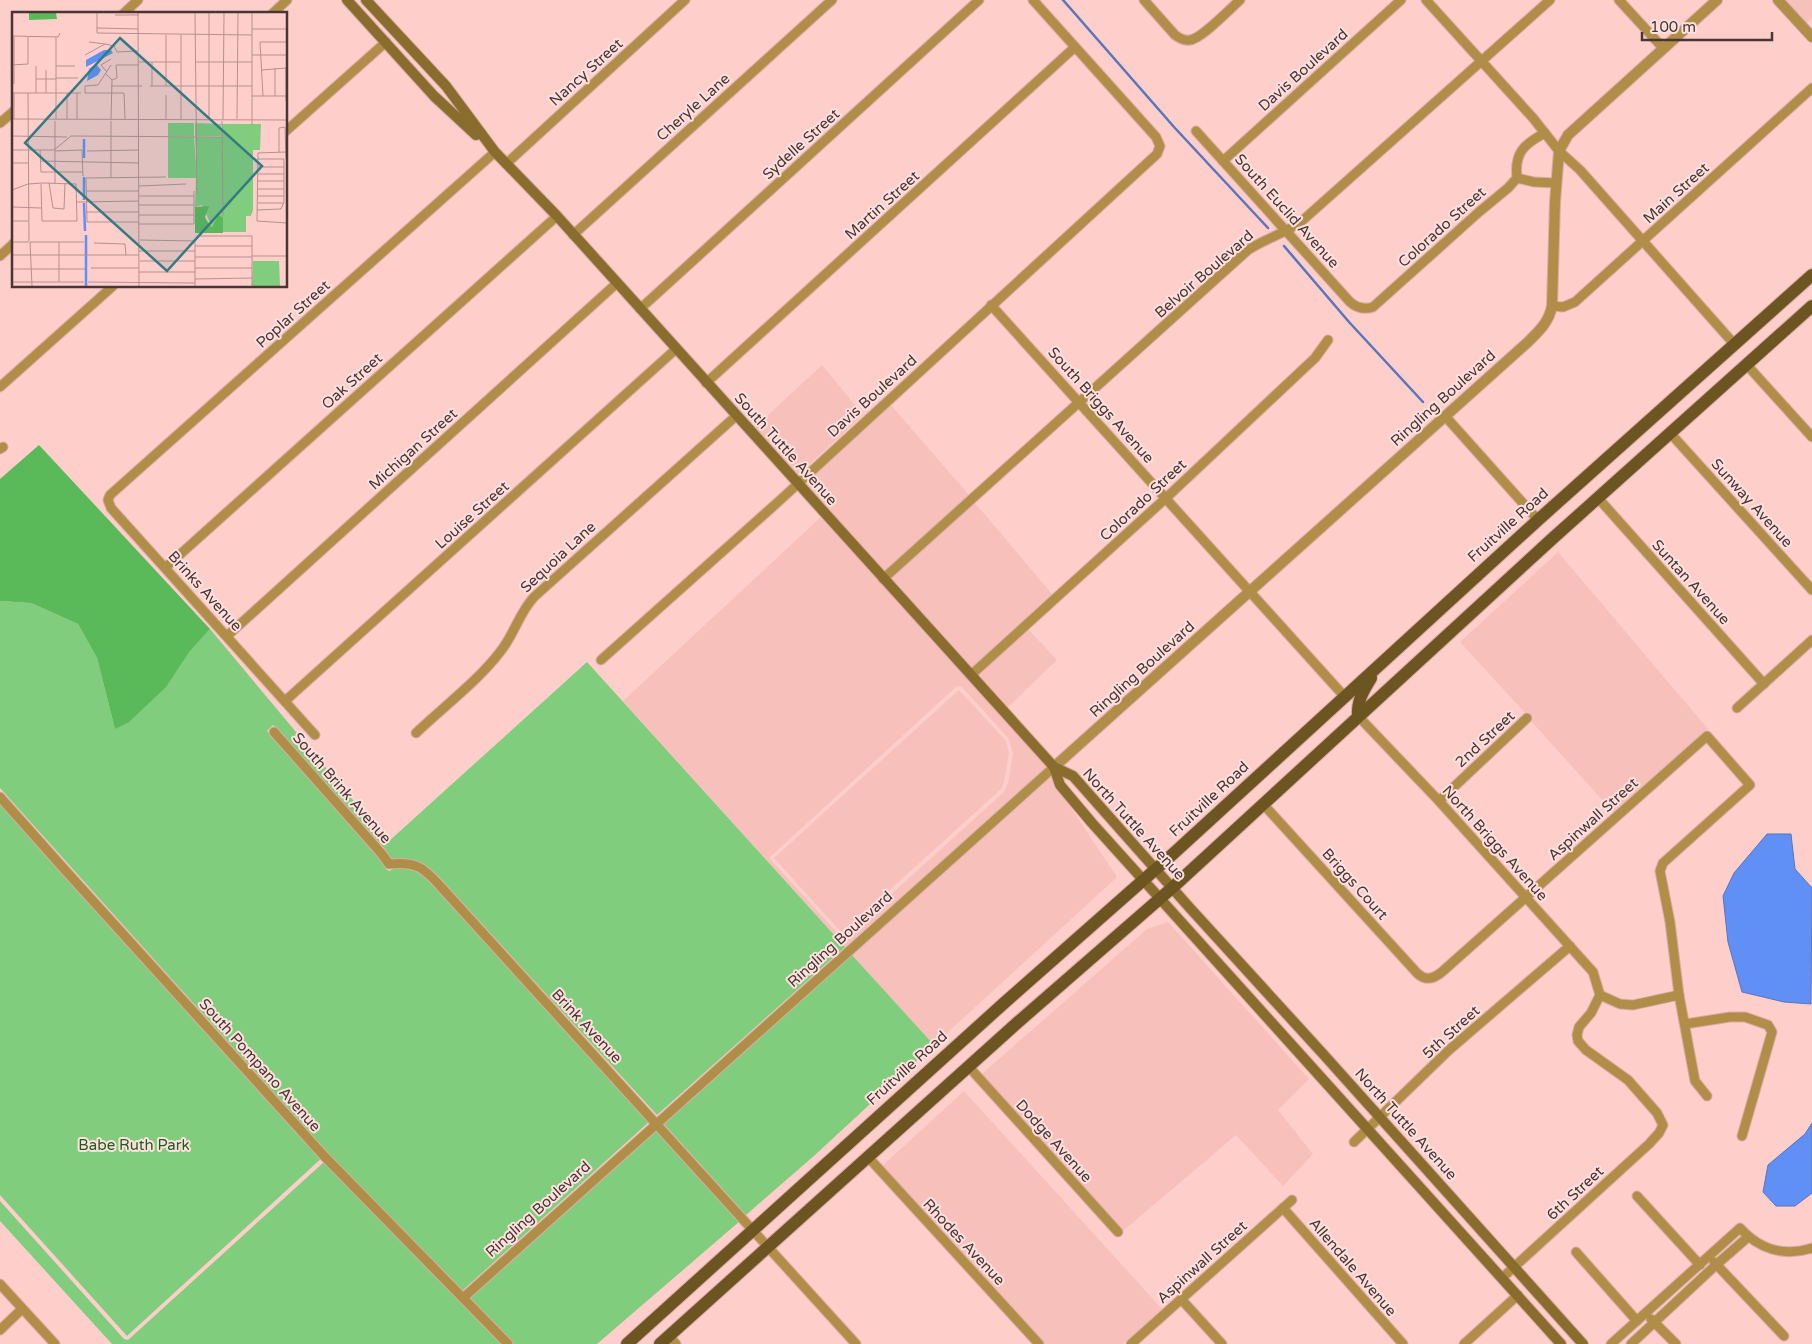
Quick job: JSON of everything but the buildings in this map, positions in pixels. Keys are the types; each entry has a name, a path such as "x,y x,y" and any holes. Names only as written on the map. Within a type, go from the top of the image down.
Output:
{"main road":[{"name":"South Tuttle Avenue","path":"347,0 434,96 496,152"},
{"name":"South Tuttle Avenue","path":"366,0 446,86 506,164 557,216 1054,767"},
{"name":"Fruitville Road","path":"627,1344 1143,881 1538,520 1812,275"},
{"path":"669,1341 769,1246 1160,899 1358,716 1812,306"},
{"path":"1358,716 1357,707 1362,692 1380,664"},
{"name":"North Tuttle Avenue","path":"1054,767 1073,776 1583,1344"},
{"name":"North Tuttle Avenue","path":"1054,767 1060,785 1143,881 1369,1129 1561,1344"}],"street":[{"path":"125,12 138,0"},
{"path":"274,12 287,0"},
{"name":"Nancy Street","path":"506,164 685,0"},
{"name":"Cheryle Lane","path":"573,235 832,0"},
{"name":"Sydelle Street","path":"640,309 980,0"},
{"path":"1033,0 1075,47"},
{"path":"1144,0 1175,35 1186,40 1198,38 1240,0"},
{"name":"Davis Boulevard","path":"1223,161 1401,0"},
{"path":"1426,0 1559,151 1580,170 1734,345"},
{"name":"Belvoir Boulevard","path":"883,578 1248,250 1303,220 1550,0"},
{"path":"1619,0 1663,48"},
{"name":"Ringling Boulevard","path":"463,1298 1538,332 1550,316 1552,306 1556,183 1559,151 1568,135 1717,0"},
{"path":"1778,0 1812,37"},
{"path":"288,130 386,42"},
{"name":"Davis Boulevard","path":"601,660 1155,156 1160,146 1156,137 1075,47"},
{"name":"Martin Street","path":"706,383 1075,47"},
{"name":"Main Street","path":"1552,306 1564,307 1575,302 1812,88"},
{"path":"0,124 12,113"},
{"name":"South Euclid Avenue","path":"1196,131 1350,302 1360,308"},
{"path":"1545,133 1532,140 1522,150 1515,164 1517,178 1534,182 1556,183"},
{"name":"Poplar Street","path":"109,498 496,152"},
{"name":"Colorado Street","path":"1360,308 1367,309 1373,307 1517,178"},
{"name":"Oak Street","path":"166,567 557,216"},
{"path":"0,256 12,245"},
{"name":"Michigan Street","path":"227,636 617,284"},
{"path":"0,386 111,288"},
{"name":"South Briggs Avenue","path":"991,305 1250,592"},
{"name":"Colorado Street","path":"971,675 1166,498 1316,358 1328,340"},
{"name":"Louise Street","path":"285,701 676,349"},
{"path":"1746,364 1812,437"},
{"name":"Sequoia Lane","path":"416,733 494,660 534,596 736,416"},
{"path":"1445,416 1538,520"},
{"name":"Sunway Avenue","path":"1671,434 1812,590"},
{"name":"Brinks Avenue","path":"109,498 111,508 285,701"},
{"name":"Suntan Avenue","path":"1598,498 1764,684"},
{"path":"1250,592 1344,696"},
{"path":"1737,708 1812,640"},
{"name":"South Brink Avenue","path":"285,701 315,735"},
{"name":"North Briggs Avenue","path":"1358,716 1439,802 1593,972 1600,995"},
{"name":"2nd Street","path":"1439,802 1527,718"},
{"name":"South Brink Avenue","path":"274,732 381,852 389,864"},
{"name":"Aspinwall Street","path":"1429,978 1443,971 1707,736 1750,784 1661,867 1660,871 1670,922 1679,994"},
{"name":"South Pompano Avenue","path":"0,797 324,1156 508,1344"},
{"name":"Briggs Court","path":"1264,804 1417,973 1422,978 1429,978"},
{"name":"Brink Avenue","path":"389,864 404,863 415,865 435,880 657,1122 856,1344"},
{"name":"5th Street","path":"1354,1142 1449,1050 1570,946"},
{"path":"1600,995 1620,1004 1633,1005 1679,994 1695,1081 1707,1096"},
{"name":"6th Street","path":"1502,1278 1649,1144 1659,1133 1663,1125 1657,1113 1628,1080 1586,1050 1578,1041 1579,1027 1591,1013 1600,995"},
{"path":"1685,1024 1730,1017 1744,1017 1768,1025 1771,1028 1772,1032 1742,1136"},
{"name":"Dodge Avenue","path":"970,1067 1118,1232"},
{"name":"Rhodes Avenue","path":"868,1157 1039,1344"},
{"path":"1637,1196 1700,1265"},
{"name":"Aspinwall Street","path":"1131,1344 1292,1200"},
{"name":"Allendale Avenue","path":"1283,1208 1403,1344"},
{"path":"1611,1344 1740,1228 1748,1237 1763,1246 1775,1250 1795,1252 1812,1248"},
{"path":"1631,1344 1716,1264 1748,1237"},
{"path":"1576,1252 1637,1321"},
{"path":"1708,1256 1784,1336"},
{"path":"0,1284 55,1344"},
{"path":"1464,1344 1518,1295"},
{"path":"1181,1299 1222,1344"},
{"path":"0,1330 22,1309"},
{"path":"1646,1314 1676,1344"}],"shaded area":[{"path":"1784,0 1812,0 1812,18 1806,24"},
{"path":"822,365 863,415 797,476 753,429"},
{"path":"890,404 969,495 883,572 804,484"},
{"path":"975,503 1052,594 971,668 890,579"},
{"path":"821,517 1047,767 845,947 623,701","holes":["957,686 962,687 1009,739 1013,754 1008,783 1004,792 844,937 841,937 770,857"]},
{"path":"1558,552 1713,735 1707,729 1613,812 1531,721 1534,718 1527,711 1525,713 1460,642"},
{"path":"1028,629 1057,660 1007,708 978,675"},
{"path":"959,690 1006,741 1009,753 1001,789 842,933 774,858"},
{"path":"1052,776 1063,796 1117,877 934,1045 852,955"},
{"path":"1168,922 1309,1079 1278,1110 1313,1154 1283,1186 1236,1135 1123,1231 982,1074 1147,929"},
{"path":"964,1091 1162,1309 1123,1344 1045,1344 882,1166"}],"green space":[{"path":"39,445 210,629 189,652 166,687 129,722 115,729 97,658 78,624 31,603 0,601 0,479"},
{"path":"0,601 31,603 78,624 97,658 115,729 210,629 388,842 587,662 845,947 657,1115 438,876 417,862 405,859 391,859 385,849 273,725 267,731 378,855 386,869 389,871 395,868 406,868 422,875 431,883 650,1121 462,1291 328,1153 0,788"},
{"name":"Babe Ruth Park","path":"0,797 324,1156 127,1336 0,1195"},
{"path":"852,955 934,1045 815,1155 746,1215 663,1123"},
{"path":"657,1129 740,1221 597,1344 514,1344 470,1298"},
{"path":"324,1162 502,1344 112,1344 0,1221 0,1201 124,1339 128,1340"}],"water":[{"path":"1767,834 1791,834 1795,869 1812,888 1811,1004 1784,1002 1742,992 1728,942 1723,896 1734,873"},
{"path":"1812,1123 1812,1193 1795,1206 1776,1206 1763,1192 1768,1165 1805,1134"}],"waterway":[{"path":"1063,0 1174,127 1268,228"},
{"path":"1284,246 1349,322 1423,402"}]}
